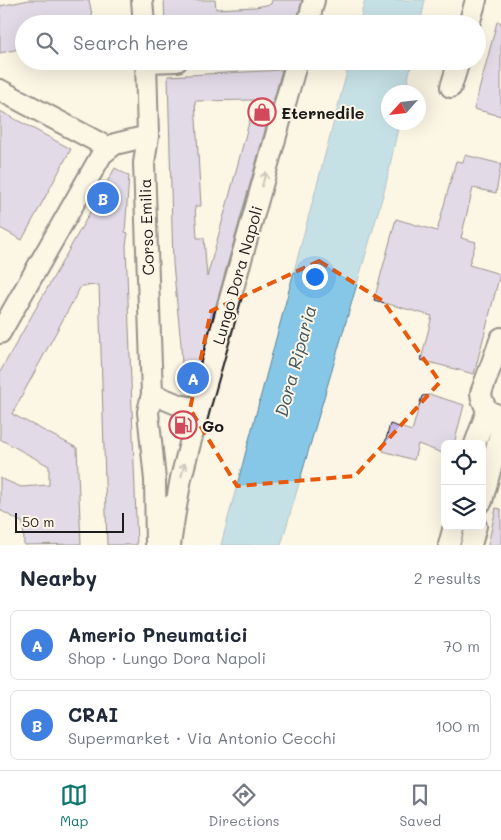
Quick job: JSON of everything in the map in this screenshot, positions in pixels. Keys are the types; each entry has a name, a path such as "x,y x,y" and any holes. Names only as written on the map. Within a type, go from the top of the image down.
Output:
{"street":[{"path":"142,0 143,15"},
{"path":"310,15 314,0"},
{"path":"472,15 476,0"},
{"name":"Corso Emilia","path":"146,70 148,136 144,164 152,394 148,412 155,480 156,545"},
{"name":"Lungo Dora Napoli","path":"174,518 181,478 199,409 294,70"},
{"path":"451,87 456,70"},
{"path":"0,90 109,148"},
{"path":"0,333 92,168 109,148 134,138 148,136"},
{"path":"478,440 494,414 482,399 492,381 500,346"},
{"path":"152,394 179,405 199,409"},
{"name":"Corso Emilia","path":"152,394 160,410 166,488 174,518 170,545"},
{"path":"486,486 501,430"},
{"path":"449,545 453,530"},
{"path":"471,545 475,530"}],"highlighted area":[{"path":"319,261 383,301 440,382 355,476 237,486 190,409 211,311"}],"water":[{"path":"365,0 425,0 422,15 361,15"},
{"name":"Dora Riparia","path":"348,70 410,70 407,85 381,85 381,130 397,130 385,188 281,545 221,545"}],"building":[{"path":"29,0 89,0 92,15 15,15 15,50 0,53 0,6"},
{"path":"164,0 215,0 216,9 256,7 271,4 272,0 302,0 298,15 165,15"},
{"path":"497,22 501,22 501,116 474,109 484,70 486,70"},
{"path":"282,70 192,390 183,389 181,344 173,264 168,76","holes":["255,100 207,277 204,238 197,238 195,206 201,206 195,101"]},
{"path":"0,111 71,149 22,240 0,228"},
{"path":"465,155 501,164 496,193 473,188 461,238 476,242 469,265 500,274 474,374 421,360 432,316 374,300 396,219 437,231 456,161 463,162"},
{"path":"115,168 129,176 125,232 128,233 126,245 137,545 107,545 99,285 81,286 12,414 77,448 81,544 24,545 23,523 0,510 0,478 21,487 49,485 49,466 0,439 0,372"},
{"path":"432,395 464,405 455,440 441,440 441,453 418,444 414,460 383,451 390,424 412,431 422,396"},
{"path":"496,508 501,509 501,545 488,545"}],"place":[{"name":"Eternedile","path":"262,112"},
{"name":"CRAI","path":"103,198"},
{"name":"Amerio Pneumatici","path":"193,378"},
{"name":"Go","path":"183,425"}]}
